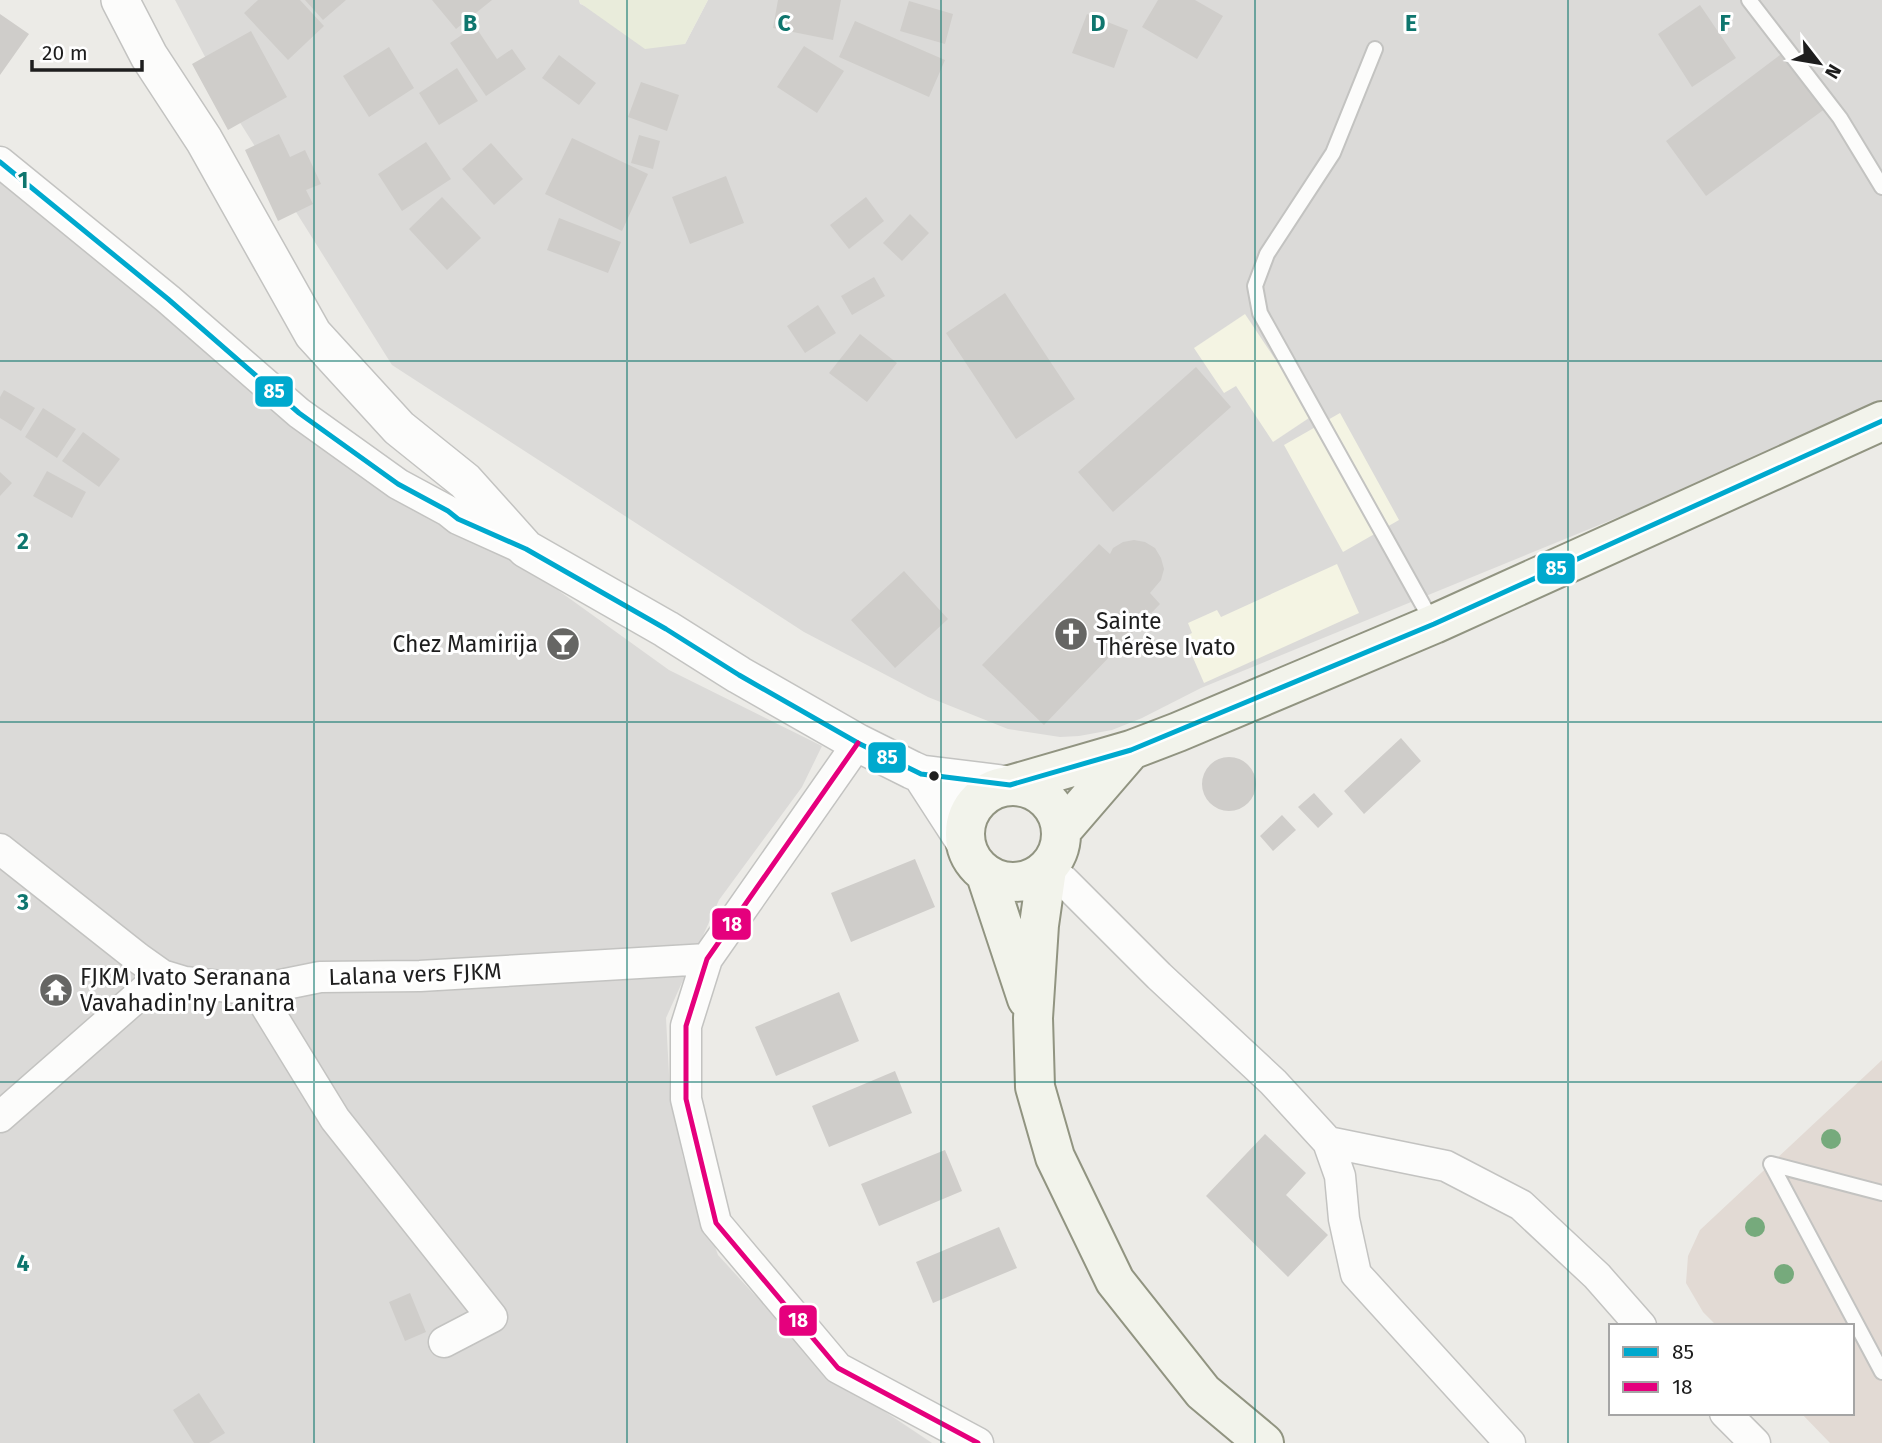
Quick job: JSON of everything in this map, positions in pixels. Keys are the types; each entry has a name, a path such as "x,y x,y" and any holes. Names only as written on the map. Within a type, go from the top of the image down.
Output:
{"main road":[{"path":"1047,869 1029,880 1007,882 986,875 972,861 965,842 965,822 974,803 990,790 1131,750 1434,624 1882,421"},
{"path":"1131,750 1062,830 1058,850 1047,869 1039,925 1033,1018 1035,1087 1055,1157 1115,1281 1203,1392 1264,1443"},
{"path":"1010,785 1029,787 1045,797 1056,812 1062,830"},
{"path":"986,875 1033,1018"}],"street":[{"path":"120,0 149,56 204,140 313,334 399,428 465,481 526,549"},
{"path":"0,162 168,299 299,413 398,484 458,519 526,549 858,743 921,774 1010,785"},
{"path":"858,743 707,959 686,1026 686,1099 716,1223 838,1368 978,1443"},
{"path":"921,774 965,842"},
{"name":"Lalana vers FJKM","path":"0,849 162,975 185,982 256,990 320,977 420,976 707,959"},
{"path":"1047,869 1064,881 1159,976 1273,1082 1328,1142 1340,1176 1344,1219 1356,1274 1510,1443"},
{"path":"0,1117 162,975"},
{"path":"256,990 335,1119 492,1317 444,1342"},
{"path":"1328,1142 1446,1166 1521,1205 1597,1276 1639,1324"},
{"path":"1727,1415 1755,1443"}],"lane":[{"path":"1749,0 1840,118 1882,187"},
{"path":"1376,49 1333,153 1267,254 1255,286 1260,313 1434,624"},
{"path":"1882,1193 1770,1164 1882,1372"}],"shaded area":[{"path":"175,0 579,0 580,4 685,44 708,0 1882,0 1882,400 1758,460 1201,688 1112,730 1060,737 1008,729 928,697 804,632 392,365 239,121"},
{"path":"579,0 708,0 685,44 645,49"},
{"path":"0,146 213,332 448,511 669,670 822,746 802,787 719,900 666,1018 670,1093 683,1158 718,1255 824,1371 932,1443 0,1443"},
{"path":"1245,314 1275,359 1283,354 1321,410 1273,442 1236,386 1224,393 1194,348"},
{"path":"1340,413 1399,520 1343,552 1284,445"},
{"path":"1337,564 1359,613 1204,683 1184,637 1192,633 1188,623 1217,610 1221,617"},
{"path":"1882,1060 1882,1443 1830,1443 1803,1415 1854,1415 1854,1324 1715,1324 1703,1312 1686,1283 1688,1256 1700,1230"}],"building":[{"path":"258,0 300,0 324,26 288,60 244,13"},
{"path":"305,0 346,0 323,20"},
{"path":"432,0 492,0 456,29"},
{"path":"778,0 841,0 833,40 773,28"},
{"path":"1158,0 1195,0 1223,16 1197,59 1142,27"},
{"path":"909,1 953,14 945,44 900,31"},
{"path":"1700,5 1736,58 1692,87 1658,34"},
{"path":"0,14 29,34 0,75"},
{"path":"1087,14 1128,30 1114,68 1072,53"},
{"path":"855,21 945,60 929,97 839,57"},
{"path":"475,26 497,59 512,49 526,69 486,96 450,43"},
{"path":"251,31 287,97 228,130 192,64"},
{"path":"804,46 844,71 817,113 777,87"},
{"path":"389,47 414,88 369,117 343,76"},
{"path":"1784,52 1826,108 1706,196 1666,141"},
{"path":"559,55 596,83 579,105 542,78"},
{"path":"457,68 478,101 439,125 419,93"},
{"path":"641,82 679,95 667,131 628,117"},
{"path":"279,134 290,157 305,150 321,184 306,190 313,204 278,221 245,150"},
{"path":"639,135 660,141 653,169 631,163"},
{"path":"572,138 648,174 622,231 545,194"},
{"path":"426,142 451,179 402,211 378,174"},
{"path":"491,143 523,179 494,205 462,169"},
{"path":"726,176 744,223 690,244 672,197"},
{"path":"442,197 481,238 447,270 409,229"},
{"path":"866,197 884,221 849,249 830,225"},
{"path":"910,214 929,233 902,261 883,243"},
{"path":"559,218 621,242 608,273 547,250"},
{"path":"874,277 885,296 852,315 841,296"},
{"path":"1005,293 1075,399 1016,439 946,333"},
{"path":"818,305 836,333 805,353 787,326"},
{"path":"860,334 897,363 867,402 829,373"},
{"path":"1196,367 1231,407 1113,512 1078,472"},
{"path":"4,390 35,408 21,431 0,418 0,397"},
{"path":"43,408 76,429 57,458 25,437"},
{"path":"83,432 120,459 99,487 62,461"},
{"path":"47,471 86,492 72,518 33,496"},
{"path":"0,472 12,483 0,496"},
{"name":"Sainte Thérèse Ivato","path":"1134,540 1155,548 1161,558 1164,569 1161,580 1150,593 1160,604 1044,725 982,665 1099,544 1110,554 1113,548 1123,542"},
{"path":"904,571 948,619 895,668 851,620"},
{"path":"1401,738 1421,761 1364,814 1344,791"},
{"path":"1229,757 1248,765 1256,784 1248,803 1229,811 1210,803 1202,784 1210,765"},
{"path":"1314,793 1333,814 1318,828 1298,807"},
{"path":"1282,815 1296,830 1273,851 1260,836"},
{"path":"915,859 935,907 851,942 831,893"},
{"path":"839,992 859,1041 776,1076 755,1027"},
{"path":"895,1071 912,1113 829,1147 812,1106"},
{"path":"1265,1134 1306,1173 1286,1195 1328,1235 1288,1277 1206,1196"},
{"path":"945,1150 962,1191 879,1226 861,1184"},
{"path":"999,1227 1017,1268 933,1303 916,1262"},
{"path":"410,1293 426,1332 405,1341 389,1302"},
{"path":"199,1393 225,1433 209,1443 194,1443 173,1410"}],"transit line":[{"name":"85","path":"0,162 168,299 299,413 398,484 458,519 526,549 858,743 921,774 1010,785 1131,750 1434,624 1882,421"},
{"name":"18","path":"858,743 707,959 686,1026 686,1099 716,1223 838,1368 978,1443"}],"place":[{"name":"Sainte Thérèse Ivato","path":"1071,634"},
{"name":"Chez Mamirija","path":"563,644"},
{"name":"FJKM Ivato Seranana Vavahadin'ny Lanitra","path":"56,990"}]}
